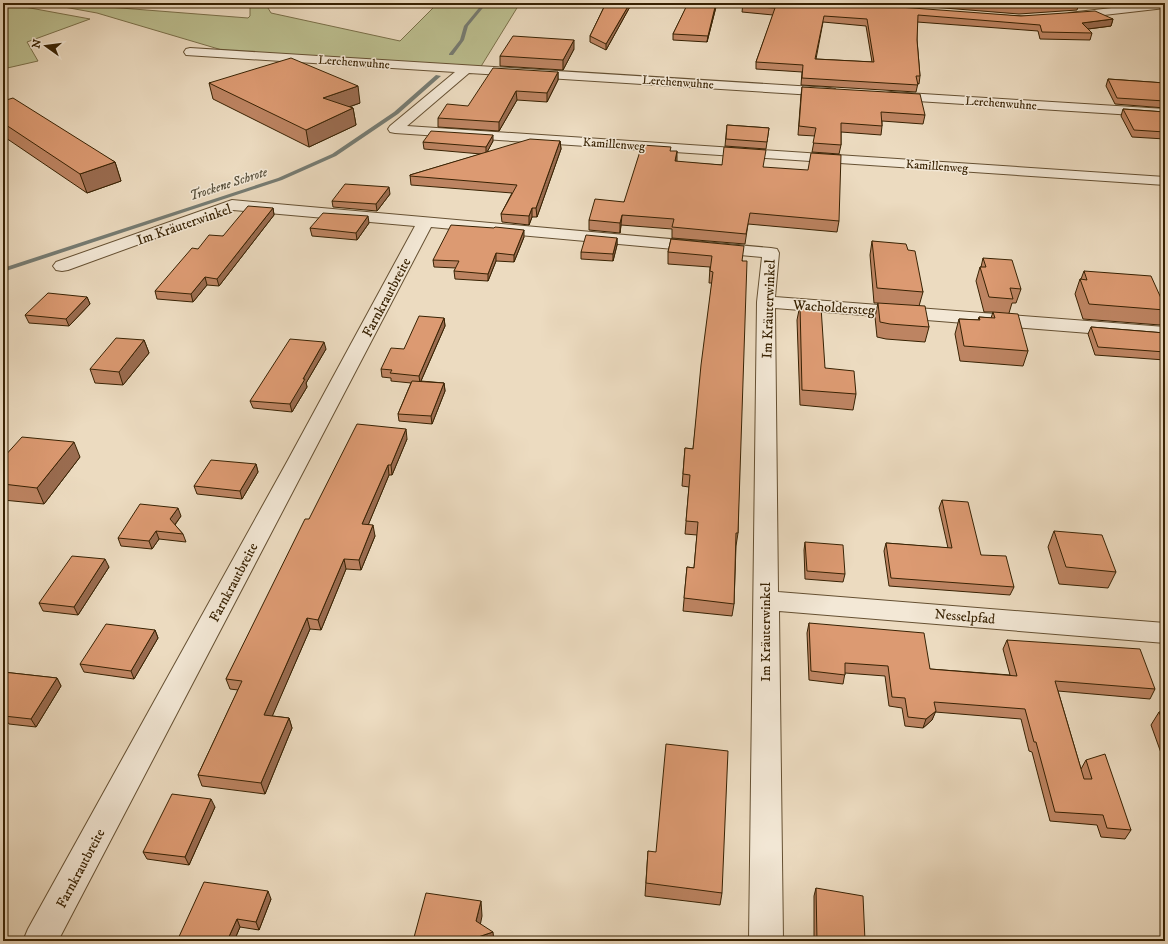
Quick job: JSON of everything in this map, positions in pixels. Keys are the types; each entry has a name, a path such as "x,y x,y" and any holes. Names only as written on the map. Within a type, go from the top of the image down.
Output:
{"street":[{"path":"1057,16 1165,4"},
{"name":"Lerchenwuhne","path":"190,52 841,92"},
{"name":"Kamillenweg","path":"466,69 394,129 1165,182"},
{"name":"Lerchenwuhne","path":"881,95 1165,113"},
{"name":"Im Kräuterwinkel","path":"62,266 232,205 771,253 766,302 766,941"},
{"name":"Farnkrautbreite","path":"40,941 425,223"},
{"name":"Wacholdersteg","path":"766,302 1165,333"},
{"name":"Nesselpfad","path":"765,600 1165,633"}],"green space":[{"path":"3,3 90,19 27,42 38,61 3,69"},
{"path":"57,3 248,18 250,16 250,3 265,3 271,13 400,41 438,3 520,3 480,68 222,50 97,13 64,7"}],"building":[{"path":"606,3 630,3 606,44 590,36"},
{"path":"688,3 716,3 708,36 673,34"},
{"path":"743,3 845,3 1021,16 1095,11 1113,19 1082,23 1092,33 1042,32 1040,25 918,15 917,40 920,76 916,76 918,85 802,78 803,65 756,62 775,8 743,6","holes":["824,16 867,19 874,62 815,59"]},
{"path":"966,3 1077,3 1079,4 1021,7"},
{"path":"513,36 574,40 563,60 500,56"},
{"path":"291,58 358,86 323,98 353,108 306,130 209,83"},
{"path":"493,68 558,72 547,93 516,91 499,122 438,118 447,104 468,106"},
{"path":"1108,79 1165,83 1165,101 1117,98"},
{"path":"802,87 920,94 925,115 881,112 882,126 841,123 841,145 813,143 816,128 799,126"},
{"path":"13,98 115,162 80,174 3,123 3,101"},
{"path":"1123,109 1165,112 1165,132 1134,130"},
{"path":"727,125 769,128 767,142 726,139"},
{"path":"431,131 493,135 486,147 423,142"},
{"path":"530,139 560,141 536,208 532,208 529,216 501,214 517,185 410,176 410,175"},
{"path":"642,145 671,147 670,151 677,151 675,161 722,165 724,147 766,150 763,167 808,170 811,153 841,155 839,221 750,213 746,234 672,227 674,219 622,215 620,223 589,220 595,199 624,202"},
{"path":"345,184 389,187 376,204 332,201"},
{"path":"248,206 273,208 217,279 205,277 191,294 155,291 192,248 198,249 209,235 223,236"},
{"path":"323,213 368,216 356,233 310,228"},
{"path":"451,225 524,230 514,255 496,253 488,274 454,271 459,261 433,260"},
{"path":"586,235 617,238 613,254 581,252"},
{"path":"671,239 744,246 742,261 747,261 738,533 736,533 734,604 684,598 687,567 694,568 698,522 686,521 690,475 683,474 685,448 693,449 701,365 713,272 710,271 712,256 668,252"},
{"path":"872,241 906,244 908,250 915,251 923,292 877,288"},
{"path":"983,258 1012,260 1021,289 1010,288 1013,299 989,297 980,267 986,267"},
{"path":"1084,271 1151,276 1165,310 1089,304 1080,279 1087,280"},
{"path":"48,293 87,297 66,319 25,315"},
{"path":"878,303 925,306 929,327 880,322"},
{"path":"800,305 821,307 825,368 854,371 856,394 802,390"},
{"path":"993,312 1018,314 1028,351 964,346 959,319 980,320 979,317 995,318"},
{"path":"419,316 444,318 419,376 390,373 392,370 381,369 391,348 404,349"},
{"path":"1091,327 1165,333 1165,352 1098,347"},
{"path":"116,338 144,340 119,372 90,369"},
{"path":"290,339 324,342 290,404 250,401"},
{"path":"412,381 444,383 431,416 398,414"},
{"path":"357,424 406,429 391,465 388,465 362,524 373,525 359,560 344,559 318,620 307,618 264,715 289,718 261,783 198,775 242,681 226,679 305,519 309,519"},
{"path":"22,437 74,442 37,488 3,484 3,458"},
{"path":"211,460 256,464 240,491 194,486"},
{"path":"942,500 968,502 981,555 1006,556 1014,587 891,578 886,543 952,548"},
{"path":"140,504 178,508 170,519 183,534 156,531 149,541 118,538"},
{"path":"1054,531 1102,535 1116,572 1066,567"},
{"path":"805,542 843,545 845,574 807,571"},
{"path":"72,556 105,559 74,607 39,603"},
{"path":"809,623 924,633 930,669 1017,676 1007,640 1140,649 1155,689 1055,681 1084,779 1092,779 1086,760 1105,754 1131,830 1107,828 1103,815 1055,812 1036,742 1034,742 1025,709 934,702 936,711 926,719 908,717 905,698 892,697 888,666 845,663 845,675 811,671"},
{"path":"106,624 155,630 131,671 80,664"},
{"path":"3,672 57,678 31,719 4,716 7,712 3,712"},
{"path":"1159,712 1165,712 1165,728"},
{"path":"666,744 728,751 722,893 646,883 648,851 656,852"},
{"path":"172,794 211,799 185,857 143,852"},
{"path":"204,882 268,891 256,922 237,919 227,941 177,941"},
{"path":"816,888 863,896 865,941 817,941"},
{"path":"426,893 481,901 476,921 493,932 472,939 472,941 413,941"}],"waterway":[{"name":"Trockene Schrote","path":"451,54 462,40 466,26 485,3"},
{"name":"Trockene Schrote","path":"3,270 280,179 334,155 396,113 438,76"}]}
